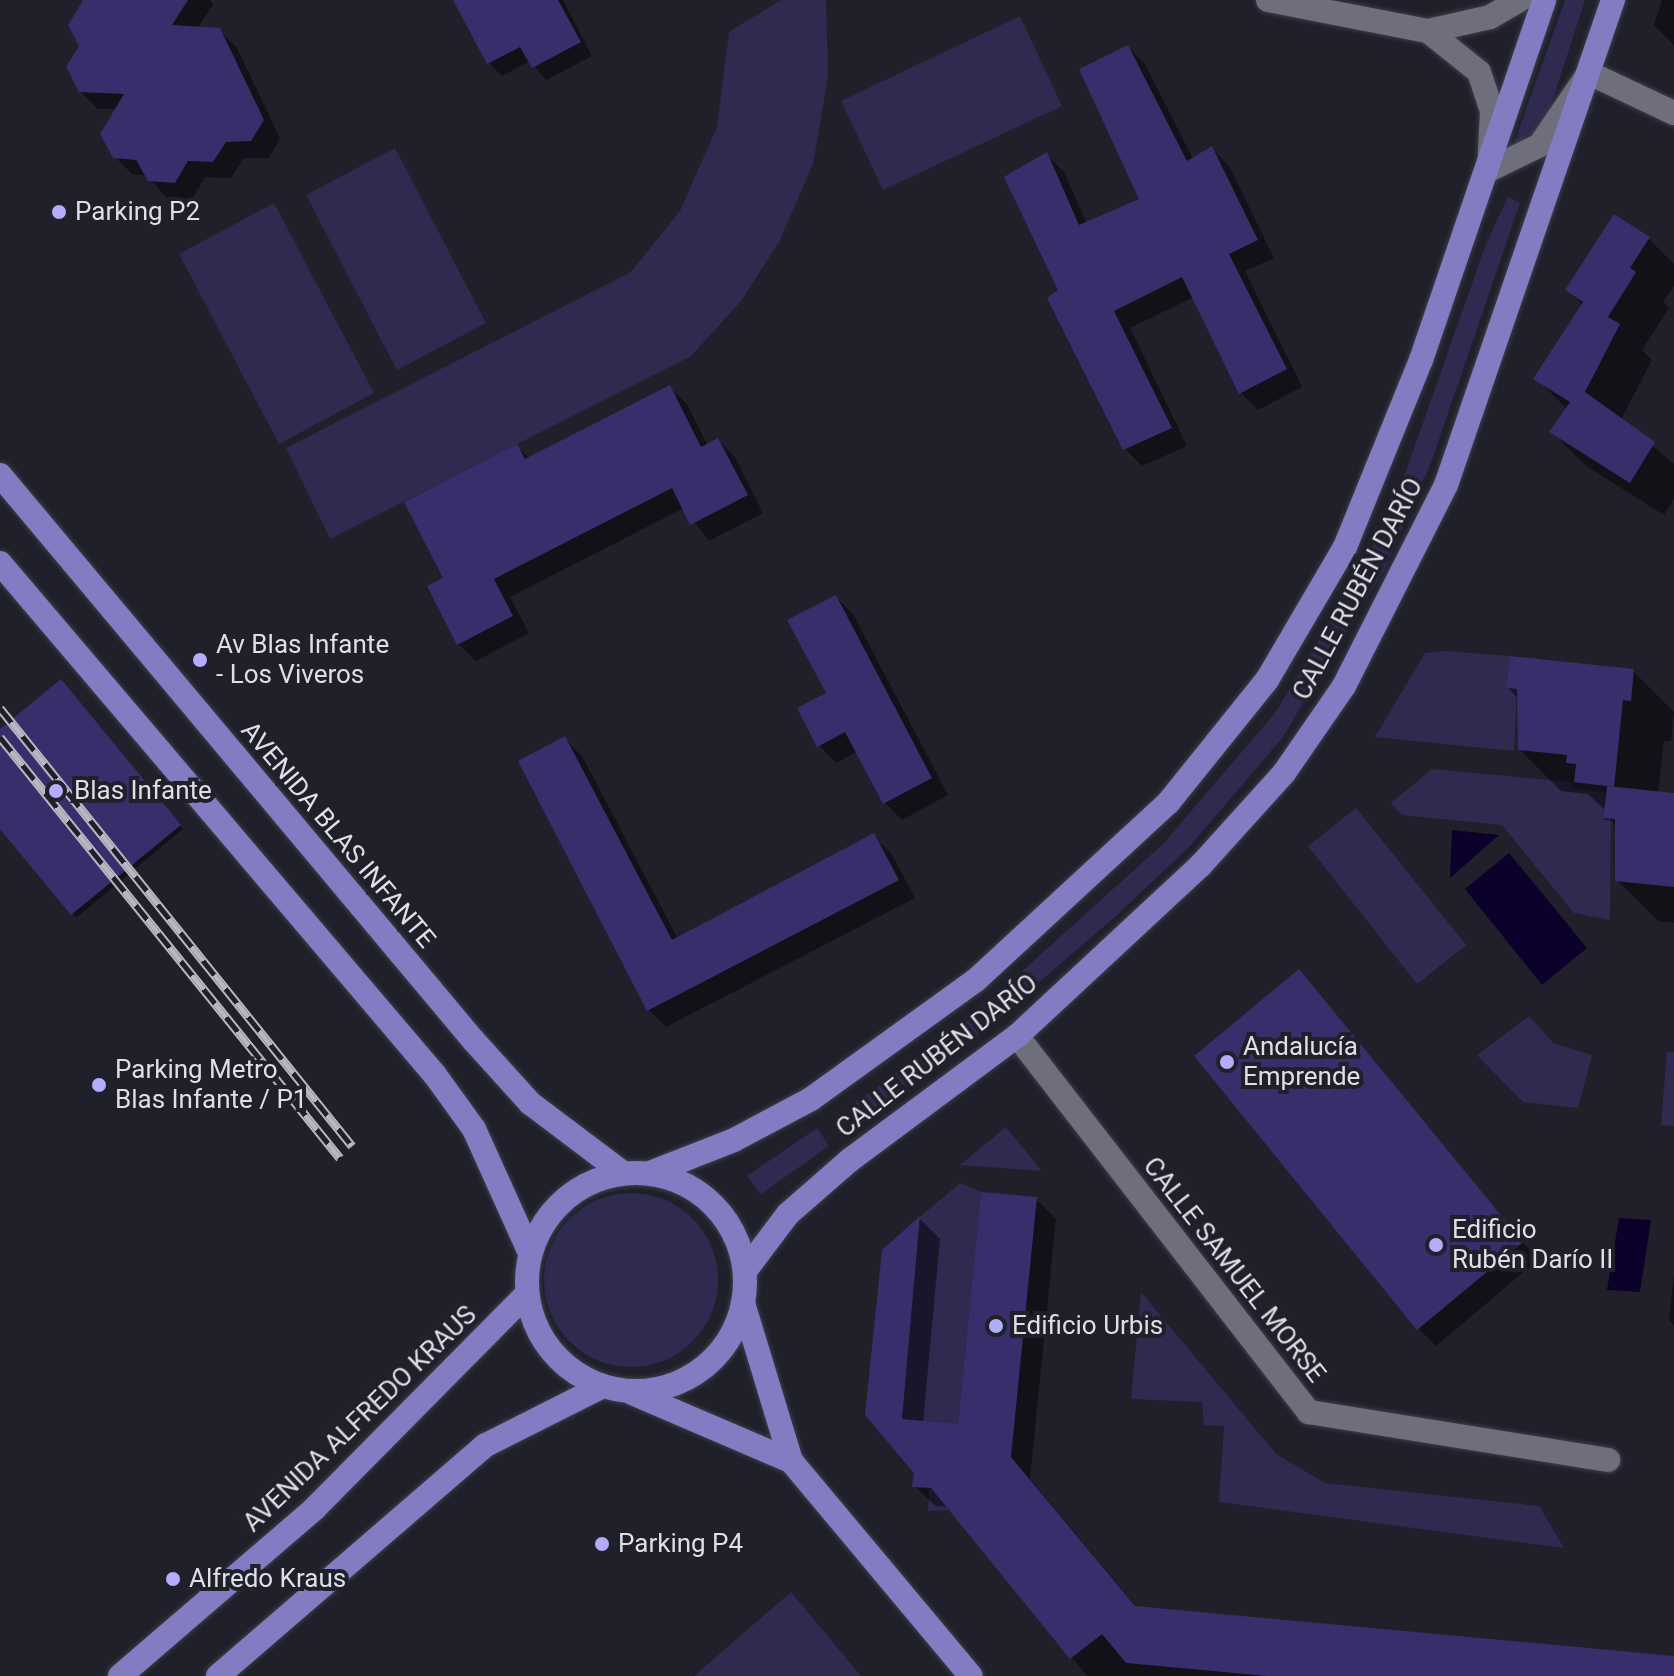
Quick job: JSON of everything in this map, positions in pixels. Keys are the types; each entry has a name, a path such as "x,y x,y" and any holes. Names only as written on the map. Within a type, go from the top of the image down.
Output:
{"main road":[{"name":"CALLE RUBÉN DARÍO","path":"650,1173 734,1140 821,1092 976,980 1168,803 1267,680 1345,547 1489,170 1544,0"},
{"name":"CALLE RUBÉN DARÍO","path":"745,1271 788,1214 839,1169 1017,1036 1200,866 1284,773 1344,686 1446,485 1613,0"},
{"name":"AVENIDA BLAS INFANTE","path":"0,475 474,1041 530,1103 623,1173"},
{"path":"0,563 435,1075 474,1129 530,1253"},
{"path":"628,1392 660,1389 702,1368 733,1333 743,1303 745,1271 735,1235 714,1205 685,1184 650,1173 623,1173 591,1181 564,1199 543,1223 530,1253 527,1294 535,1325 550,1351 574,1373 601,1387 628,1392 791,1461"},
{"name":"AVENIDA ALFREDO KRAUS","path":"120,1676 314,1509 527,1294"},
{"path":"743,1303 791,1461 971,1676"},
{"path":"218,1676 486,1445 601,1387"}],"street":[{"path":"1268,0 1428,31 1490,17 1520,0"},
{"path":"1428,31 1479,72 1492,111 1489,170 1540,145 1589,73 1674,113"},
{"name":"CALLE SAMUEL MORSE","path":"1017,1036 1309,1412 1608,1460"}],"shaded area":[{"path":"781,0 826,0 828,76 813,164 779,242 741,301 691,356 330,539 286,448 631,272 680,211 717,127 729,32"},
{"path":"1565,0 1585,0 1545,124 1513,146"},
{"path":"1020,16 1062,106 883,190 841,101"},
{"path":"395,148 486,323 397,370 306,195"},
{"path":"1508,197 1520,203 1432,460 1385,569 1282,738 1190,846 1116,916 962,1049 867,1116 853,1104 966,1022 1164,843 1275,713 1361,570 1399,491 1486,244"},
{"path":"274,203 374,393 279,444 179,254"},
{"path":"1445,651 1510,656 1506,688 1517,689 1514,751 1375,737 1425,653"},
{"path":"1432,769 1572,782 1571,788 1605,793 1603,820 1611,821 1610,920 1574,913 1502,825 1402,815 1391,803"},
{"path":"1356,808 1466,945 1417,984 1308,846"},
{"path":"1452,830 1499,835 1450,878 1450,877"},
{"path":"1509,853 1587,948 1542,985 1465,889"},
{"path":"1529,1016 1553,1043 1592,1055 1578,1108 1523,1102 1477,1055"},
{"path":"1667,1051 1674,1052 1674,1126 1661,1125"},
{"path":"1006,1127 1042,1171 960,1165"},
{"path":"817,1128 829,1146 761,1194 747,1176"},
{"path":"960,1183 981,1192 955,1455 958,1497 948,1510 928,1511 933,1422 902,1419 920,1217"},
{"path":"631,1193 664,1200 693,1218 711,1247 718,1280 711,1313 693,1342 664,1360 631,1367 598,1360 569,1342 551,1313 544,1280 551,1247 569,1218 598,1200"},
{"path":"1619,1218 1651,1220 1640,1292 1607,1290"},
{"path":"1141,1292 1276,1454 1325,1483 1539,1506 1564,1548 1219,1502 1224,1426 1204,1425 1202,1402 1131,1399"},
{"path":"791,1592 861,1676 694,1676"}],"building":[{"path":"83,0 188,0 172,25 220,28 264,120 251,141 226,142 213,162 188,161 175,183 148,181 136,160 113,158 100,134 124,94 79,92 66,67 79,46 68,25"},
{"path":"453,0 558,0 581,42 532,68 520,47 487,64"},
{"path":"1128,45 1187,161 1212,146 1258,240 1229,254 1287,369 1239,394 1182,277 1114,311 1172,428 1123,450 1047,298 1058,290 1004,177 1047,152 1079,225 1139,199 1079,69"},
{"path":"1614,214 1650,237 1630,268 1636,272 1608,317 1620,324 1585,392 1655,442 1630,483 1549,432 1570,402 1533,379 1583,302 1565,290"},
{"path":"670,385 701,447 718,438 748,495 690,525 672,488 494,579 513,616 457,645 427,586 443,578 404,502 517,444 525,459"},
{"path":"836,595 932,778 883,804 845,732 817,747 797,708 826,693 787,620"},
{"path":"1510,656 1634,669 1631,701 1623,700 1614,787 1574,782 1576,764 1566,763 1567,755 1518,750 1517,689 1506,688"},
{"path":"61,679 181,825 71,915 0,829 0,729"},
{"path":"565,736 672,940 874,833 899,880 647,1011 518,761"},
{"path":"1607,786 1674,793 1674,887 1615,881 1615,819 1603,818"},
{"path":"1299,969 1523,1242 1417,1330 1194,1056"},
{"name":"Edificio Urbis","path":"981,1192 1037,1197 1011,1457 1135,1606 1674,1656 1674,1676 1267,1676 1126,1663 1102,1634 1070,1659 931,1488 912,1487 914,1473 865,1415 882,1250 920,1216 902,1419 958,1424"}],"railway":[{"path":"0,708 352,1146"},
{"path":"0,737 340,1158"}],"place":[{"name":"Parking P2","path":"59,212"},
{"name":"Av Blas Infante - Los Viveros","path":"200,660"},
{"name":"Blas Infante","path":"56,791"},
{"name":"Andalucía Emprende","path":"1227,1062"},
{"name":"Parking Metro Blas Infante / P1","path":"99,1085"},
{"name":"Edificio Rubén Darío II","path":"1436,1245"},
{"name":"Edificio Urbis","path":"996,1326"},
{"name":"Parking P4","path":"602,1544"},
{"name":"Alfredo Kraus","path":"173,1579"}]}
